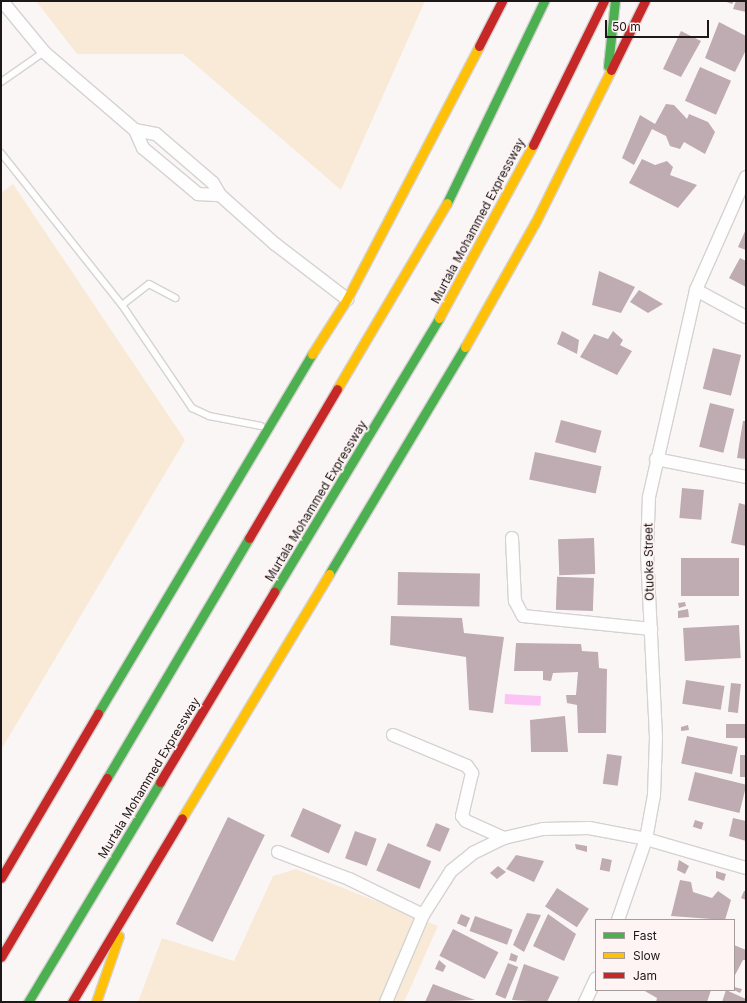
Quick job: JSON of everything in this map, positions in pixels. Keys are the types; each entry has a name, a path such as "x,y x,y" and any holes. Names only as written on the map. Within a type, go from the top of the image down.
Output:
{"main road":[{"path":"1,878 266,426 346,299 502,1"},
{"path":"1,957 456,188 544,1"},
{"name":"Murtala Mohammed Expressway","path":"28,1002 452,296 520,171 604,1"},
{"path":"606,84 615,1"},
{"path":"72,1002 456,364 535,223 606,84 644,1"},
{"path":"96,1002 128,908"},
{"path":"67,1002 81,987"}],"street":[{"path":"2,1 44,52 135,130 142,148 198,194 220,195"},
{"path":"135,130 156,134 213,184 220,195 275,244 346,299"},
{"name":"Otuoke Street","path":"618,919 646,839 654,795 656,737 647,551 649,497 656,459 696,290 746,177"},
{"path":"696,290 746,316"},
{"path":"656,459 746,477"},
{"path":"512,538 515,601 523,616 651,629"},
{"path":"394,735 467,766 472,773 462,816 466,821 504,838"},
{"path":"386,1002 423,915 451,871 472,853 504,838 543,829 589,828 646,839 746,866"},
{"path":"278,852 349,879 423,915"},
{"path":"585,1002 595,980"}],"lane":[{"path":"1,82 44,52"},
{"path":"1,154 122,306 192,408 209,416 266,426"},
{"path":"122,306 149,284 175,298"}],"shaded area":[{"path":"36,1 425,1 341,190 183,54 77,54"},
{"path":"13,184 185,440 1,750 1,193"},
{"path":"505,694 541,696 540,706 504,704"},
{"path":"296,869 438,926 404,1002 138,1002 162,938 234,961 273,876"}],"building":[{"path":"724,1 734,1 732,4"},
{"path":"736,1 746,1 746,12 733,9"},
{"path":"719,22 746,36 746,50 735,72 705,58"},
{"path":"681,31 701,41 681,77 663,69"},
{"path":"700,67 731,81 716,115 685,101"},
{"path":"666,104 674,105 687,119 689,114 708,122 715,132 705,154 684,142 680,149 670,146 666,136 652,129 634,165 622,158 640,115 655,124"},
{"path":"642,159 655,165 667,161 673,167 670,175 697,185 678,208 629,183"},
{"path":"746,229 746,250 738,247"},
{"path":"740,258 746,261 746,287 729,278"},
{"path":"599,271 635,287 621,313 592,305"},
{"path":"639,290 663,304 648,313 630,302"},
{"path":"562,331 579,340 577,354 557,344"},
{"path":"613,331 623,340 620,345 632,351 617,375 580,357 594,334 608,339"},
{"path":"713,348 741,355 731,396 703,389"},
{"path":"710,403 734,409 723,453 699,447"},
{"path":"561,420 602,431 596,453 555,442"},
{"path":"743,421 746,421 746,459 737,458"},
{"path":"535,452 602,466 596,494 529,479"},
{"path":"682,488 704,490 701,520 679,518"},
{"path":"739,503 746,505 746,546 731,543"},
{"path":"594,538 595,574 559,575 558,539"},
{"path":"681,558 739,558 739,596 681,596"},
{"path":"398,572 480,573 479,606 397,605"},
{"path":"557,577 594,578 593,611 556,610"},
{"path":"685,602 686,606 679,608 678,603"},
{"path":"688,609 689,617 678,618 678,611"},
{"path":"391,616 462,618 464,633 504,637 493,713 469,710 466,657 390,645"},
{"path":"739,625 741,658 685,661 683,628"},
{"path":"516,643 581,644 582,651 598,652 599,668 607,669 606,733 578,733 577,705 567,703 566,695 576,695 578,672 553,673 551,681 543,680 543,671 514,671"},
{"path":"686,680 725,686 721,710 682,704"},
{"path":"731,683 741,684 738,713 728,712"},
{"path":"565,716 568,752 531,752 530,720"},
{"path":"726,724 746,724 746,738 726,738"},
{"path":"688,725 689,730 681,731 681,727"},
{"path":"687,736 738,747 732,774 681,763"},
{"path":"607,754 622,756 618,786 603,784"},
{"path":"740,755 746,755 746,777 740,777"},
{"path":"695,772 746,785 739,813 688,800"},
{"path":"303,808 341,825 329,853 290,836"},
{"path":"228,817 265,835 213,942 176,924"},
{"path":"733,818 746,821 746,841 729,836"},
{"path":"695,820 704,823 701,829 693,827"},
{"path":"436,823 450,829 440,852 426,846"},
{"path":"355,831 377,839 367,866 345,858"},
{"path":"388,843 431,861 420,889 376,871"},
{"path":"575,844 587,846 587,852 576,849"},
{"path":"516,855 544,861 534,882 506,869"},
{"path":"602,858 612,860 610,872 600,870"},
{"path":"679,860 689,866 685,874 677,870"},
{"path":"498,866 506,872 497,879 490,873"},
{"path":"716,871 726,874 724,881 716,878"},
{"path":"680,880 691,882 693,892 712,898 718,891 731,900 725,919 671,916"},
{"path":"557,888 589,909 577,927 545,906"},
{"path":"744,891 746,891 746,900 741,898"},
{"path":"527,913 541,915 524,952 513,945"},
{"path":"461,914 470,918 466,927 457,923"},
{"path":"548,914 576,934 564,961 533,946"},
{"path":"475,916 513,930 507,945 470,931"},
{"path":"453,929 498,952 485,979 439,956"},
{"path":"735,945 746,950 746,960 743,960 735,975"},
{"path":"511,953 518,956 516,962 509,960"},
{"path":"439,960 446,966 443,972 435,969"},
{"path":"508,963 518,967 505,999 495,995"},
{"path":"524,964 559,977 547,1002 512,1000"},
{"path":"433,984 475,1000 425,1002"},
{"path":"735,987 742,989 740,993 735,990"},
{"path":"645,991 711,991 707,1002 656,1002 657,998"},
{"path":"726,991 746,999 746,1002 722,1002"}],"traffic: fast":[{"path":"447,203 544,1"},
{"path":"608,66 615,1"},
{"path":"274,592 439,318"},
{"path":"329,574 465,347"},
{"path":"98,713 312,354"},
{"path":"107,778 249,538"},
{"path":"28,1002 160,782"}],"traffic: slow":[{"path":"312,354 347,299 479,46"},
{"path":"465,347 535,223 611,70"},
{"path":"439,318 533,145"},
{"path":"337,389 447,203"},
{"path":"182,818 329,574"},
{"path":"96,1002 119,936"}],"traffic: jam":[{"path":"479,46 502,1"},
{"path":"533,145 604,1"},
{"path":"611,70 645,1"},
{"path":"249,538 337,389"},
{"path":"160,782 274,592"},
{"path":"1,878 98,713"},
{"path":"1,957 107,778"},
{"path":"72,1002 182,818"}]}
